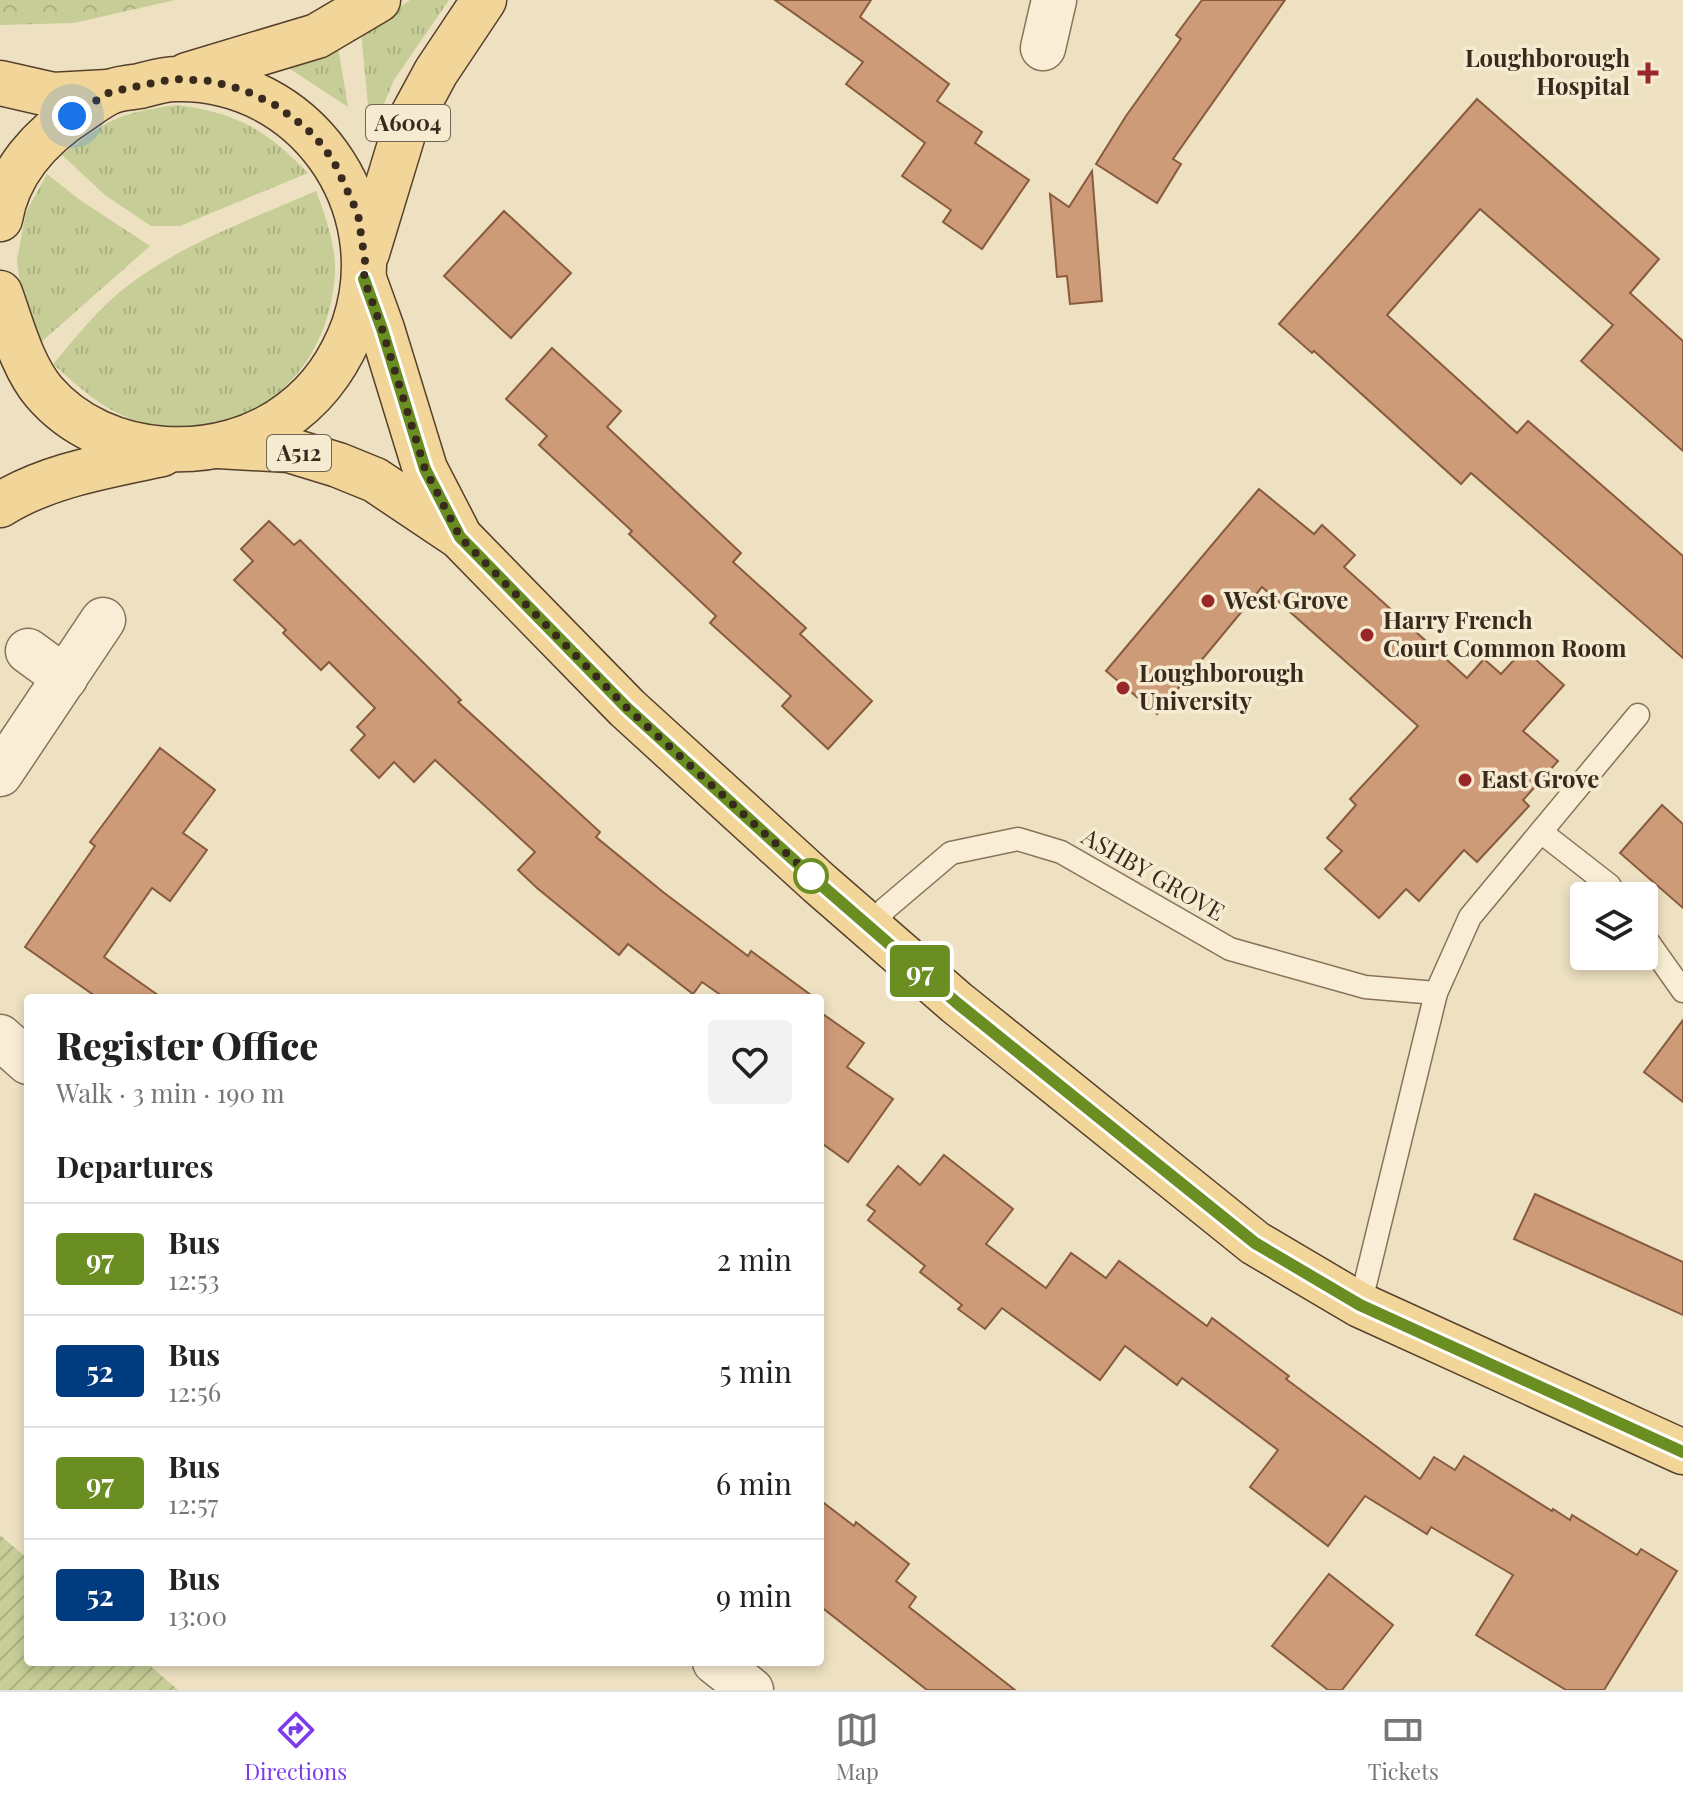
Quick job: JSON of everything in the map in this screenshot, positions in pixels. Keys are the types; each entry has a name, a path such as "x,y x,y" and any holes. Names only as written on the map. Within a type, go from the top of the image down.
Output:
{"main road":[{"path":"0,83 53,95 110,92 173,79 317,36 378,0"},
{"name":"A6004","path":"365,270 404,131 436,72 484,0"},
{"path":"0,505 28,489 92,469 255,434 292,412 323,382 347,345 361,303 365,270 358,214 324,147 306,128 277,106 244,90 210,81 173,79"},
{"path":"0,219 19,170 32,151 53,127 110,92"},
{"name":"A512","path":"365,270 425,469 460,537"},
{"path":"0,293 30,371 45,393 77,420 106,435 142,446 199,448"},
{"name":"A512","path":"199,448 289,450 338,465 375,480 460,537 627,708 873,930 957,1003 1255,1243 1360,1305 1683,1452"}],"street":[{"path":"1043,48 1054,0"},
{"path":"0,774 103,620"},
{"path":"28,651 65,678"},
{"path":"0,1037 24,1058"},
{"path":"720,1666 751,1690"}],"lane":[{"path":"1360,1305 1436,993 1470,917 1638,715"},
{"path":"1541,832 1605,882"},
{"name":"ASHBY GROVE","path":"873,930 885,909 951,853 1018,839 1061,852 1230,949 1365,987 1436,993"},
{"path":"1658,956 1683,991"}],"green space":[{"path":"0,0 175,0 74,23 0,25"},
{"path":"410,0 449,0 394,80 371,135 361,33"},
{"path":"338,47 348,107 284,65"},
{"path":"178,105 218,113 250,126 278,145 308,173 180,226 151,226 105,195 62,155 116,119"},
{"path":"47,174 80,200 150,246 39,344 23,309 17,260 26,212"},
{"path":"316,191 334,253 332,296 320,336 310,355 299,372 268,401 223,426 191,429 159,426 114,411 53,364 109,302 151,269 220,232"},
{"path":"0,1535 24,1556 24,1666 151,1666 178,1690 0,1690"}],"building":[{"path":"775,0 871,0 860,17 949,84 937,101 982,132 975,143 1029,180 982,249 943,222 951,210 902,176 925,143 846,84 863,62"},
{"path":"1202,0 1285,0 1173,159 1181,164 1157,203 1096,164 1181,39 1176,35"},
{"path":"1477,99 1659,259 1630,293 1683,341 1683,451 1581,361 1613,325 1480,209 1387,315 1517,433 1528,421 1683,556 1683,658 1471,473 1461,484 1314,351 1312,353 1279,324"},
{"path":"1092,171 1102,301 1070,304 1067,276 1057,277 1050,194 1069,207"},
{"path":"504,211 571,273 511,338 444,276"},
{"path":"552,348 621,411 607,427 741,553 733,562 806,628 800,634 872,701 828,749 782,706 791,696 710,623 716,616 629,534 632,531 539,445 547,436 506,399"},
{"path":"1259,489 1314,534 1322,525 1355,555 1344,567 1467,678 1484,659 1501,674 1524,649 1564,685 1523,731 1558,761 1523,800 1529,806 1477,862 1464,850 1419,901 1406,889 1379,918 1325,869 1342,851 1327,838 1356,805 1350,799 1418,726 1262,587 1157,714 1106,671"},
{"path":"269,521 294,545 300,540 461,700 458,702 600,832 596,837 748,956 751,951 810,994 719,994 702,982 693,994 628,944 619,955 537,888 518,870 535,852 435,760 414,782 394,762 379,778 351,750 365,735 357,727 375,708 329,662 321,670 283,633 286,630 234,580 253,561 241,549"},
{"path":"160,748 215,790 183,833 207,850 170,901 152,888 104,957 156,994 92,994 25,947 95,846 90,842"},
{"path":"1662,805 1683,824 1683,908 1658,886 1658,882 1653,882 1620,853"},
{"path":"824,1015 864,1043 847,1067 893,1099 848,1162 824,1145"},
{"path":"1683,1020 1683,1102 1644,1072"},
{"path":"944,1155 1013,1209 986,1244 1046,1288 1071,1253 1106,1278 1119,1261 1207,1326 1212,1318 1289,1376 1286,1379 1420,1479 1434,1457 1455,1470 1464,1456 1552,1511 1570,1520 1572,1515 1637,1555 1641,1549 1677,1571 1604,1690 1566,1690 1476,1635 1513,1575 1431,1527 1427,1534 1365,1496 1328,1546 1250,1487 1278,1450 1182,1378 1177,1385 1125,1346 1100,1380 1002,1308 985,1329 958,1309 962,1305 920,1272 925,1266 868,1220 875,1211 867,1205 898,1166 920,1185"},
{"path":"1535,1194 1683,1262 1683,1315 1514,1239"},
{"path":"824,1503 854,1526 856,1522 909,1564 896,1581 916,1597 909,1607 1015,1690 927,1690 824,1609"},
{"path":"1329,1574 1393,1625 1342,1690 1328,1690 1272,1646"}],"bus line":[{"name":"97","path":"364,279 425,469 460,537 627,708 819,883 957,1003 1255,1243 1360,1305 1683,1452"}],"place":[{"name":"Loughborough Hospital","path":"1648,73"},
{"name":"West Grove","path":"1208,601"},
{"name":"Harry French Court Common Room","path":"1367,635"},
{"name":"Loughborough University","path":"1123,688"},
{"name":"East Grove","path":"1465,780"}],"route":[{"path":"72,116 110,92 173,79 210,81 244,90 277,106 306,128 336,166 358,214 365,261 364,279 425,469 460,537 627,708 819,883 811,876"}]}
